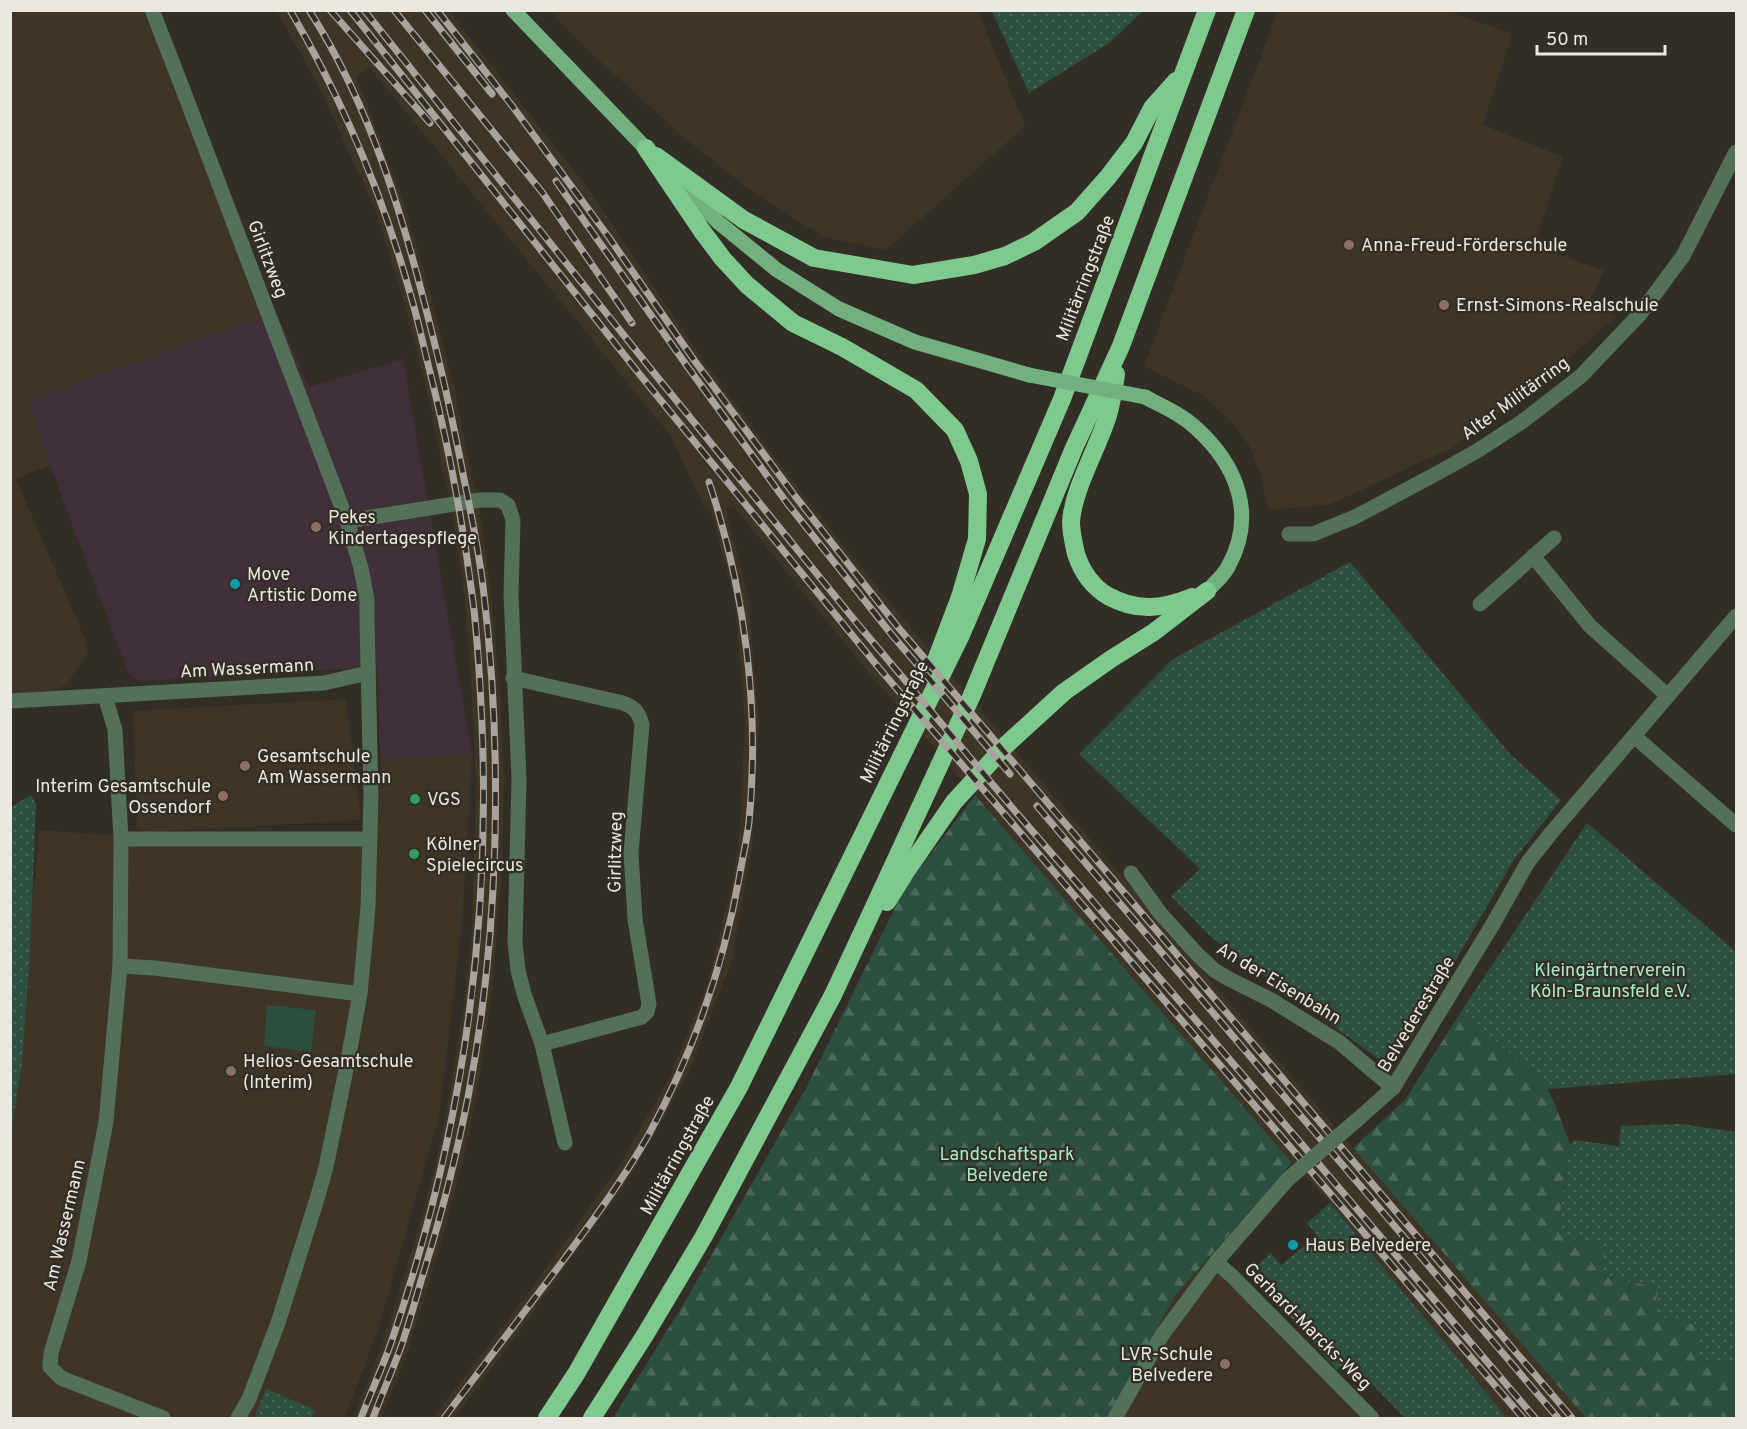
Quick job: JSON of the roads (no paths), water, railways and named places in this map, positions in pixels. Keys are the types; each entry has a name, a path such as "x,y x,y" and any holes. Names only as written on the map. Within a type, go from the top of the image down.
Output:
{"highway":[{"name":"Militärringstraße","path":"547,1419 605,1323 739,1087 961,634 1062,399 1207,10"},
{"path":"833,994 972,695 1074,448 1121,346 1246,10"},
{"path":"645,148 744,220 814,258 913,275 974,265 1005,256 1034,242 1077,212 1134,143 1152,108 1184,74"},
{"path":"645,148 702,231 747,285 793,323 842,347 916,390 955,430 969,461 978,495 976,539 960,597 900,757"},
{"path":"1121,346 1109,413 1073,505 1071,524 1079,564 1095,587 1118,601 1140,608 1173,604 1207,591"},
{"path":"592,1419 704,1236 833,994 904,873 954,802 1006,745 1064,692 1111,658 1154,632 1207,591"}],"main road":[{"path":"513,10 718,222 777,270 839,309 915,342 1029,375 1145,398 1178,414 1195,427 1218,451 1238,486 1243,519 1238,543 1228,568 1207,591"}],"street":[{"name":"Girlitzweg","path":"152,10 347,521 361,568 367,600 368,673"},
{"name":"Alter Militärring","path":"1289,534 1313,534 1355,517 1434,475 1523,421 1581,376 1640,314 1683,256 1737,152"},
{"path":"347,521 480,500 500,500 508,505 513,520 511,595 519,779 515,942 518,970 542,1044 565,1143"},
{"path":"1480,604 1554,537"},
{"path":"1533,556 1590,626 1668,696"},
{"name":"Belvederestraße","path":"1115,1419 1162,1335 1216,1262 1288,1179 1394,1088 1528,862 1551,832 1737,616"},
{"path":"238,1419 249,1399 278,1323 320,1188 360,994 368,907 370,839 368,673"},
{"name":"Am Wassermann","path":"163,1419 61,1378 50,1367 51,1353 80,1261 106,1122 120,966 121,839 115,730 105,696 324,683 368,673"},
{"name":"Girlitzweg","path":"513,678 623,703 633,707 640,716 642,725 631,853 635,919 649,1005 642,1017 542,1044"},
{"path":"10,701 105,696"},
{"path":"1634,736 1737,825"},
{"path":"121,839 370,839"},
{"name":"An der Eisenbahn","path":"1131,873 1160,913 1214,970 1271,1000 1339,1042 1394,1088"},
{"path":"120,966 155,968 360,994"},
{"name":"Gerhard-Marcks-Weg","path":"1216,1262 1372,1419"}],"railway":[{"path":"290,10 309,43 359,148 387,220 413,302 459,507 474,610 482,725 484,804 476,959 453,1111 437,1187 417,1262 389,1347 361,1418"},
{"path":"309,10 332,48 369,127 398,210 422,294 450,408 478,551 490,656 494,719 495,846 492,910 486,974 468,1097 453,1166 428,1258 402,1344 373,1418"},
{"path":"330,10 430,123"},
{"path":"350,10 645,381 879,668 1523,1418"},
{"path":"364,10 856,622 1535,1418"},
{"path":"394,10 542,192 632,323"},
{"path":"425,10 492,94"},
{"path":"437,10 513,107 608,236 694,360 795,496 897,626 1572,1418"},
{"path":"556,181 787,503 892,635 1010,774"},
{"path":"444,1418 580,1237 639,1152 680,1072 716,975 733,907 748,828 752,779 752,736 751,693 740,607 722,523 709,482"},
{"path":"1037,806 1558,1418"}],"place":[{"name":"Anna-Freud-Förderschule","path":"1349,245"},
{"name":"Ernst-Simons-Realschule","path":"1444,305"},
{"name":"Pekes Kindertagespflege","path":"316,527"},
{"name":"Move Artistic Dome","path":"235,584"},
{"name":"Gesamtschule Am Wassermann","path":"245,766"},
{"name":"Interim Gesamtschule Ossendorf","path":"223,796"},
{"name":"VGS","path":"415,799"},
{"name":"Kölner Spielecircus","path":"414,854"},
{"name":"Helios-Gesamtschule (Interim)","path":"231,1071"},
{"name":"Haus Belvedere","path":"1293,1245"},
{"name":"LVR-Schule Belvedere","path":"1225,1364"}],"park label":[{"name":"Kleingärtnerverein Köln-Braunsfeld e.V.","path":"1610,980"},
{"name":"Landschaftspark Belvedere","path":"1007,1164"}]}
